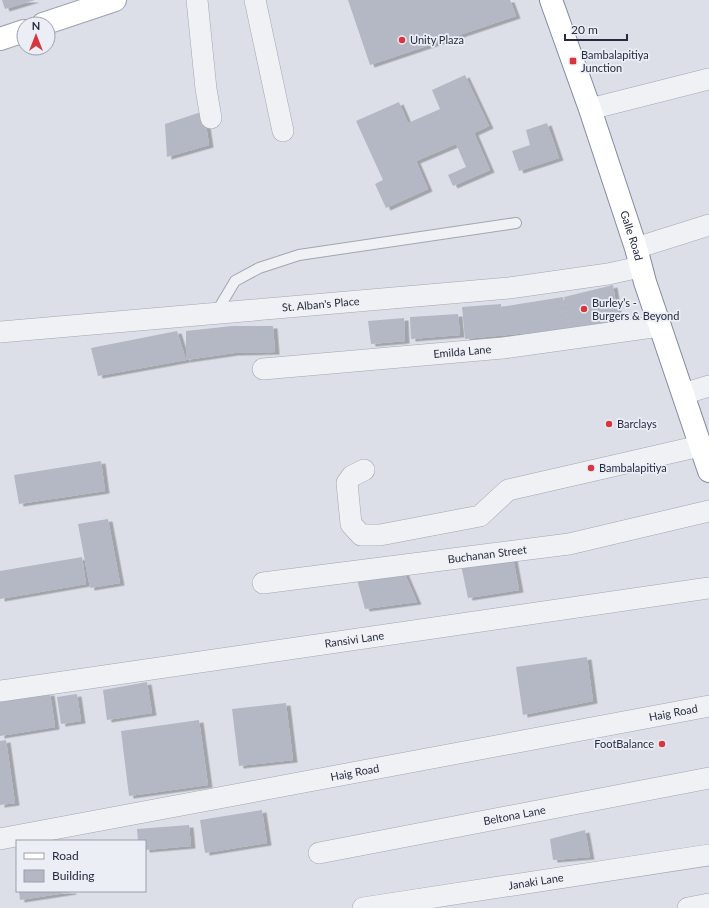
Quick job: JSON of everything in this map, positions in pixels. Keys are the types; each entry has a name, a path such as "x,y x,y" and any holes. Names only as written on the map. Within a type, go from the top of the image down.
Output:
{"main road":[{"path":"56,20 115,0"},
{"name":"Galle Road","path":"551,0 590,109 660,326 709,471"},
{"path":"0,39 16,34"}],"street":[{"path":"197,0 206,89 211,118"},
{"path":"255,0 283,132"},
{"path":"590,109 709,79"},
{"name":"St. Alban's Place","path":"0,332 509,288 608,274 638,258 709,225"},
{"name":"Emilda Lane","path":"263,369 503,348 660,326"},
{"path":"683,394 709,386"},
{"path":"364,470 352,476 347,483 351,524 361,535 380,535 480,516 508,490 700,446"},
{"name":"Buchanan Street","path":"263,583 569,544 709,511"},
{"name":"Ransivi Lane","path":"0,691 709,588"},
{"name":"Haig Road","path":"0,839 709,706"},
{"name":"Beltona Lane","path":"319,853 709,778"},
{"name":"Janaki Lane","path":"363,908 709,855"},
{"path":"688,908 709,904"}],"lane":[{"path":"216,313 235,281 259,268 299,256 516,224"}],"building":[{"path":"2,0 35,0 5,9"},
{"name":"Unity Plaza","path":"348,0 510,0 516,16 370,65"},
{"path":"465,75 489,126 474,133 490,170 453,186 448,175 466,167 456,144 416,161 428,189 386,208 375,184 383,180 356,121 399,102 408,123 440,109 432,90"},
{"path":"204,111 209,145 167,157 165,124"},
{"path":"547,123 559,158 519,171 512,151 530,145 526,130"},
{"path":"613,285 619,323 570,329 564,297"},
{"path":"563,297 569,329 465,339 462,307 501,304 501,307"},
{"path":"458,314 460,335 411,339 410,317"},
{"path":"404,318 405,341 371,344 368,321"},
{"path":"232,326 273,326 275,352 234,353 186,360 186,331"},
{"path":"177,331 186,360 98,376 91,348"},
{"path":"101,461 105,491 19,504 14,475"},
{"path":"108,519 120,583 90,588 78,524"},
{"path":"82,557 86,584 0,599 0,571"},
{"path":"513,558 519,590 468,598 461,565"},
{"path":"404,572 417,602 365,609 356,576"},
{"path":"587,657 593,701 523,715 516,667"},
{"path":"147,682 152,713 107,720 103,690"},
{"path":"50,693 55,727 0,736 0,700"},
{"path":"77,694 81,721 61,724 57,697"},
{"path":"286,703 293,760 239,766 232,709"},
{"path":"199,720 208,785 129,796 121,731"},
{"path":"6,740 15,803 0,805 0,741"},
{"path":"262,810 267,843 205,853 200,820"},
{"path":"189,825 191,846 146,850 146,840 138,840 137,829"},
{"path":"585,830 590,857 553,860 550,839"},
{"path":"19,892 72,892 20,900"}],"place":[{"name":"Unity Plaza","path":"402,40"},
{"name":"Bambalapitiya Junction","path":"573,61"},
{"name":"Burley’s - Burgers & Beyond","path":"584,309"},
{"name":"Barclays","path":"609,424"},
{"name":"Bambalapitiya","path":"591,468"},
{"name":"FootBalance","path":"662,744"}]}
